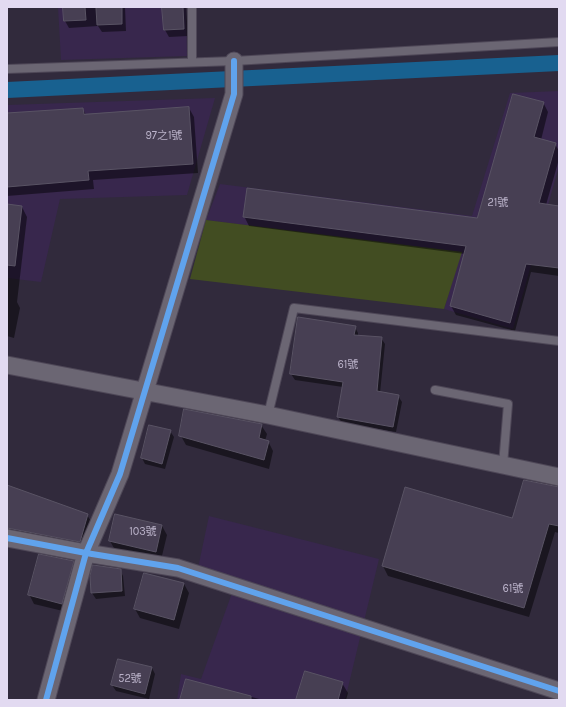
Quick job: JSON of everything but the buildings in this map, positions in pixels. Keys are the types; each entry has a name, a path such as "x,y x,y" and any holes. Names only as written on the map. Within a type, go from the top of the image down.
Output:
{"street":[{"path":"46,700 86,553 120,474 146,391 234,94 234,67"},
{"path":"7,365 268,415 559,477"},
{"path":"7,538 178,568 559,691"}],"lane":[{"path":"192,7 192,62"},
{"path":"7,69 192,62 234,67 559,42"},
{"path":"268,415 294,308 559,341"},
{"path":"435,390 508,404 503,465"}],"shaded area":[{"path":"58,7 186,7 187,56 61,60"},
{"path":"559,91 559,166 513,329 444,309 461,252 206,220 220,184 472,216 510,93"},
{"path":"215,98 187,195 60,199 41,282 7,278 7,105"},
{"path":"209,516 379,559 345,700 177,700 181,674 201,679 232,593 195,582"}],"green space":[{"path":"206,220 462,252 444,309 190,279"}],"waterway":[{"path":"7,90 559,63"}],"cycle path":[{"path":"46,700 86,553 120,474 234,94 234,61"},
{"path":"7,538 178,568 559,691"}]}
